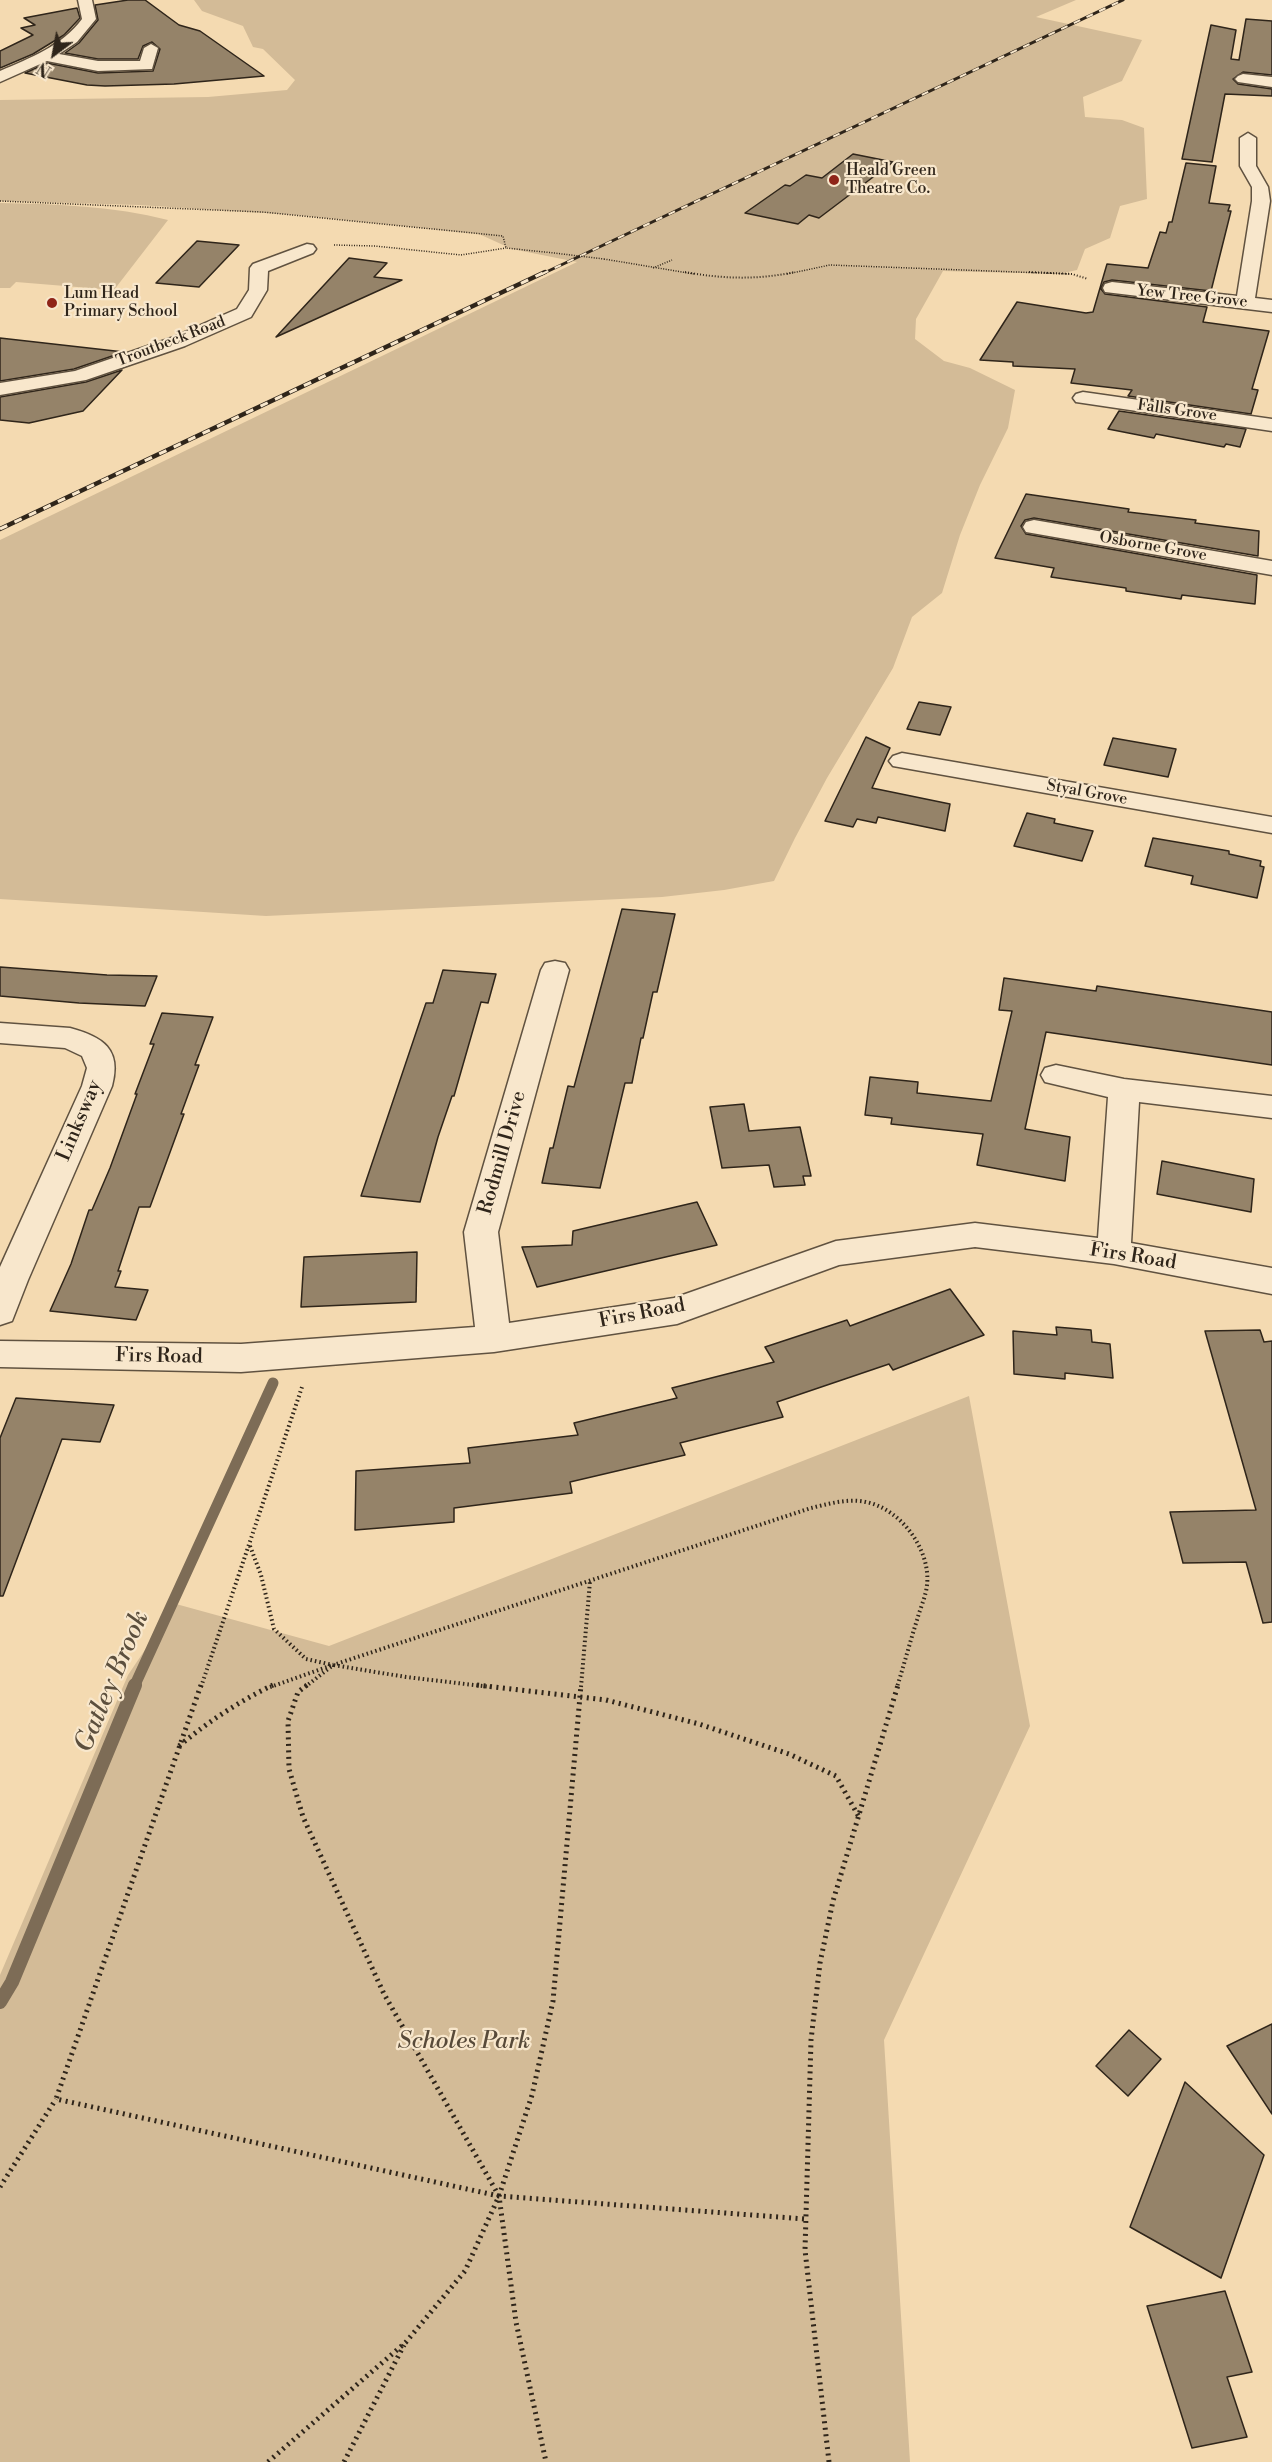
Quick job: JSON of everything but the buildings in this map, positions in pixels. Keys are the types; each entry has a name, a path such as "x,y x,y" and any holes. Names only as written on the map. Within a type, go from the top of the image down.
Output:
{"street":[{"path":"0,77 45,56 82,32 89,19 85,0"},
{"path":"45,56 98,66 147,66 151,48"},
{"path":"1243,79 1272,82"},
{"path":"1245,303 1266,201 1248,166 1248,138"},
{"name":"Troutbeck Road","path":"0,389 79,376 178,342 244,313 258,290 259,268 307,249"},
{"name":"Yew Tree Grove","path":"1112,288 1272,306"},
{"name":"Falls Grove","path":"1083,398 1272,425"},
{"name":"Osborne Grove","path":"1034,527 1272,568"},
{"name":"Styal Grove","path":"902,761 1272,825"},
{"name":"Rodmill Drive","path":"495,1339 481,1232 555,970"},
{"name":"Linksway","path":"0,1033 70,1038 95,1050 102,1068 97,1086 5,1280 0,1312"},
{"path":"1056,1075 1124,1090 1272,1107"},
{"path":"1114,1252 1124,1090"},
{"name":"Firs Road","path":"0,1354 241,1358 495,1339 677,1311 836,1253 975,1235 1114,1252 1272,1281"}],"path":[{"path":"0,201 183,207 296,215 503,236 506,248"},
{"path":"307,249 347,244 461,255 506,248 604,260 724,279 768,279 830,266 1072,274 1112,288"},
{"path":"653,268 672,260"},
{"path":"0,2187 56,2099 250,1546 312,1354"},
{"path":"178,1746 210,1720 244,1699 276,1684 811,1508 840,1501 868,1503 890,1512 906,1529 920,1550 927,1567 927,1587 833,1901 820,1962 811,2040 804,2250 829,2462"},
{"path":"250,1546 261,1575 274,1629 306,1659 406,1677 606,1700 699,1724 789,1754 836,1776 859,1818"},
{"path":"268,2462 405,2342 465,2271 499,2196 532,2095 553,2001 590,1581"},
{"path":"333,1665 298,1692 288,1721 289,1769 303,1818 384,1994 499,2196 516,2322 546,2462"},
{"path":"56,2099 499,2196 805,2219"},
{"path":"344,2462 405,2342"}],"green space":[{"path":"194,0 1076,0 1036,17 1142,40 1122,81 1083,97 1085,117 1122,120 1144,128 1147,199 1120,206 1110,238 1085,249 1077,270 1059,274 943,271 916,319 915,339 944,361 970,368 1015,390 1008,428 980,485 960,535 942,593 912,617 893,668 827,778 774,881 724,890 662,897 266,916 0,899 0,540 577,262 512,249 479,234 296,215 139,205 0,201 0,100 208,97 287,90 295,80 263,49 253,47 243,26 202,11"},
{"name":"Lum Head Primary School","path":"0,203 106,209 168,220 114,290 16,282 10,288 0,288"},
{"name":"Scholes Park","path":"969,1396 1030,1726 884,2040 910,2462 0,2462 0,1975 128,1675 176,1604 329,1646"}],"waterway":[{"name":"Gatley Brook","path":"134,1687 273,1383"},
{"name":"Gatley Brook","path":"0,2002 12,1982 135,1685"}],"railway":[{"path":"542,274 1123,0"},
{"path":"0,529 545,272"}],"place":[{"name":"Heald Green Theatre Co.","path":"834,180"},
{"name":"Lum Head Primary School","path":"52,303"}]}
